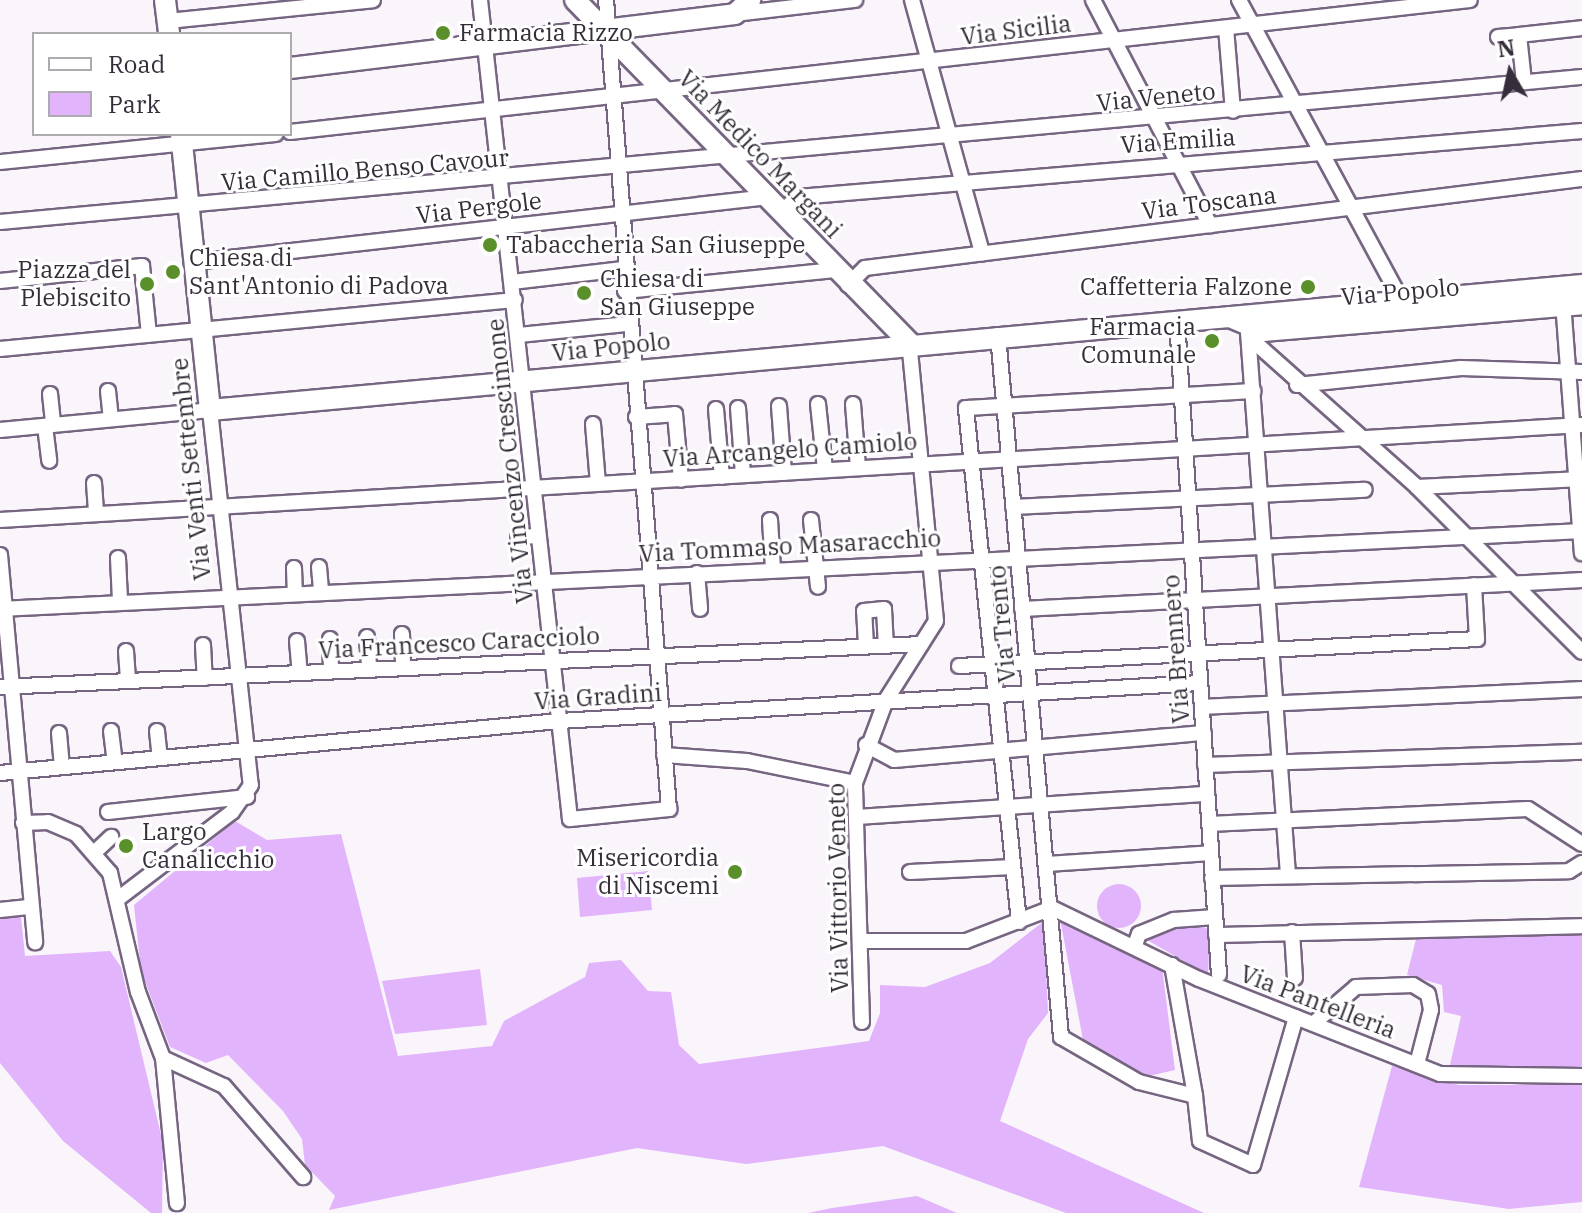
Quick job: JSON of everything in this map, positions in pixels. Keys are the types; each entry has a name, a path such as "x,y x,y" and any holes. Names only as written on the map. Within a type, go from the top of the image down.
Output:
{"street":[{"path":"165,0 168,28 373,0"},
{"name":"Via Vincenzo Crescimone","path":"480,0 570,819 669,809 664,755"},
{"name":"Via Medico Margani","path":"575,0 733,159 882,321 909,342"},
{"path":"606,0 623,269 664,755 747,761 855,783"},
{"path":"735,14 750,0"},
{"path":"292,68 855,0"},
{"path":"912,0 982,253"},
{"path":"1093,0 1210,225"},
{"path":"1239,0 1299,105 1350,208 1401,299"},
{"name":"Via Sicilia","path":"292,132 1470,0"},
{"path":"1226,28 1233,111"},
{"path":"1498,37 1582,28"},
{"path":"1519,35 1524,82"},
{"name":"Via Veneto","path":"733,159 1582,77"},
{"name":"Via Emilia","path":"775,204 798,197 1177,162 1582,131"},
{"path":"0,162 182,139 238,136"},
{"name":"Via Venti Settembre","path":"182,139 248,750 247,797"},
{"name":"Via Camillo Benso Cavour","path":"0,222 733,159"},
{"name":"Via Toscana","path":"842,277 865,268 1582,179"},
{"name":"Via Pergole","path":"194,262 620,213 775,204"},
{"path":"0,281 142,266 149,335"},
{"path":"512,282 623,269"},
{"path":"625,291 842,277"},
{"name":"Via Popolo","path":"0,430 524,382 909,342 1177,320 1243,323 1401,299 1582,285"},
{"path":"0,349 515,300"},
{"path":"1573,303 1582,553"},
{"name":"Via Popolo","path":"1243,323 1263,331 1573,303"},
{"name":"Via Brennero","path":"1177,320 1219,975"},
{"path":"881,345 882,321"},
{"path":"1243,323 1297,385 1417,487 1582,652"},
{"path":"1243,323 1253,391 1288,875"},
{"path":"519,335 628,324"},
{"name":"Via Trento","path":"998,335 1034,746 1052,908 1061,1037 1139,1082 1195,1096"},
{"name":"Via Vittorio Veneto","path":"862,1022 855,783 866,745 886,700 936,621 909,342"},
{"path":"1297,385 1461,368 1575,370"},
{"path":"108,391 111,419"},
{"path":"1019,922 966,408 1253,391"},
{"path":"49,461 50,394"},
{"path":"818,404 825,470"},
{"path":"853,404 858,468"},
{"path":"779,406 784,473"},
{"path":"738,408 743,475"},
{"path":"716,409 722,477"},
{"path":"636,417 675,414 681,480"},
{"path":"593,424 598,484"},
{"name":"Via Arcangelo Camiolo","path":"0,520 1577,425"},
{"path":"1417,487 1579,479"},
{"path":"94,483 96,514"},
{"path":"1013,507 1365,490"},
{"path":"770,520 773,569"},
{"path":"811,520 818,587"},
{"name":"Via Tommaso Masaracchio","path":"2,609 929,560 981,561 1581,531"},
{"path":"518,537 538,536"},
{"path":"0,555 6,687 19,771 35,942"},
{"path":"118,558 120,601"},
{"path":"319,567 321,591"},
{"path":"294,568 295,592"},
{"path":"697,573 700,609"},
{"path":"1022,609 1582,580"},
{"path":"959,666 1477,639 1474,585"},
{"path":"866,646 864,611 884,609 886,645"},
{"path":"1566,634 1582,633"},
{"path":"402,634 403,667"},
{"path":"367,637 369,669"},
{"path":"330,639 331,671"},
{"path":"297,641 300,673"},
{"name":"Via Francesco Caracciolo","path":"6,687 921,644"},
{"path":"203,645 205,678"},
{"path":"126,651 128,681"},
{"name":"Via Gradini","path":"0,773 560,721 995,692 1200,683"},
{"path":"1202,707 1582,689"},
{"path":"111,731 115,762"},
{"path":"157,731 160,758"},
{"path":"59,733 62,767"},
{"path":"866,745 894,760 1204,733"},
{"path":"1205,765 1582,752"},
{"path":"857,817 1207,794"},
{"path":"108,812 247,797"},
{"path":"119,898 247,797"},
{"path":"1209,824 1528,809 1582,844"},
{"path":"23,823 48,822 96,851 119,898 138,992 163,1058 177,1203"},
{"path":"96,851 111,837"},
{"path":"1047,864 1211,853"},
{"path":"1212,878 1569,871 1582,863"},
{"path":"910,872 1013,867"},
{"path":"0,910 31,907"},
{"path":"860,941 966,941 1052,908"},
{"name":"Via Pantelleria","path":"1052,908 1172,965 1440,1074 1582,1076"},
{"path":"1135,945 1139,934 1174,920 1215,917"},
{"path":"1216,935 1582,926"},
{"path":"1292,932 1295,978"},
{"path":"1172,965 1200,1141 1253,1165 1296,1017"},
{"path":"1314,1023 1372,981 1413,985 1428,994 1431,1010 1417,1064"},
{"path":"163,1058 224,1086 303,1177"}],"green space":[{"path":"235,821 267,840 341,834 398,1056 492,1046 504,1021 585,977 589,963 621,960 648,991 671,992 679,1045 699,1064 869,1041 880,1013 880,985 925,987 990,963 1044,921 1048,1013 1028,1039 1000,1121 1204,1213 1066,1213 883,1146 746,1164 637,1148 329,1210 335,1196 305,1165 302,1139 283,1111 228,1055 206,1063 170,1047 141,971 134,905"},
{"path":"648,871 652,910 580,917 577,878"},
{"path":"1119,884 1134,891 1141,906 1134,921 1119,928 1104,921 1097,906 1104,891"},
{"path":"21,917 25,956 110,951 121,967 163,1143 162,1213 151,1213 63,1141 0,1063 0,919"},
{"path":"1060,919 1162,967 1175,1070 1149,1076 1084,1045"},
{"path":"1194,923 1210,930 1208,975 1147,940"},
{"path":"1582,931 1582,1071 1450,1065 1461,1016 1444,1012 1442,985 1407,975 1417,935"},
{"path":"480,969 487,1025 395,1034 382,981"},
{"path":"1392,1066 1459,1085 1582,1085 1582,1202 1509,1209 1359,1187"},
{"path":"917,1196 957,1213 808,1213 832,1208"}],"place":[{"name":"Farmacia Rizzo","path":"443,33"},
{"name":"Tabaccheria San Giuseppe","path":"490,245"},
{"name":"Chiesa di Sant'Antonio di Padova","path":"173,272"},
{"name":"Piazza del Plebiscito","path":"147,284"},
{"name":"Caffetteria Falzone","path":"1308,287"},
{"name":"Chiesa di San Giuseppe","path":"584,293"},
{"name":"Farmacia Comunale","path":"1212,341"},
{"name":"Largo Canalicchio","path":"126,846"},
{"name":"Misericordia di Niscemi","path":"735,872"}]}
